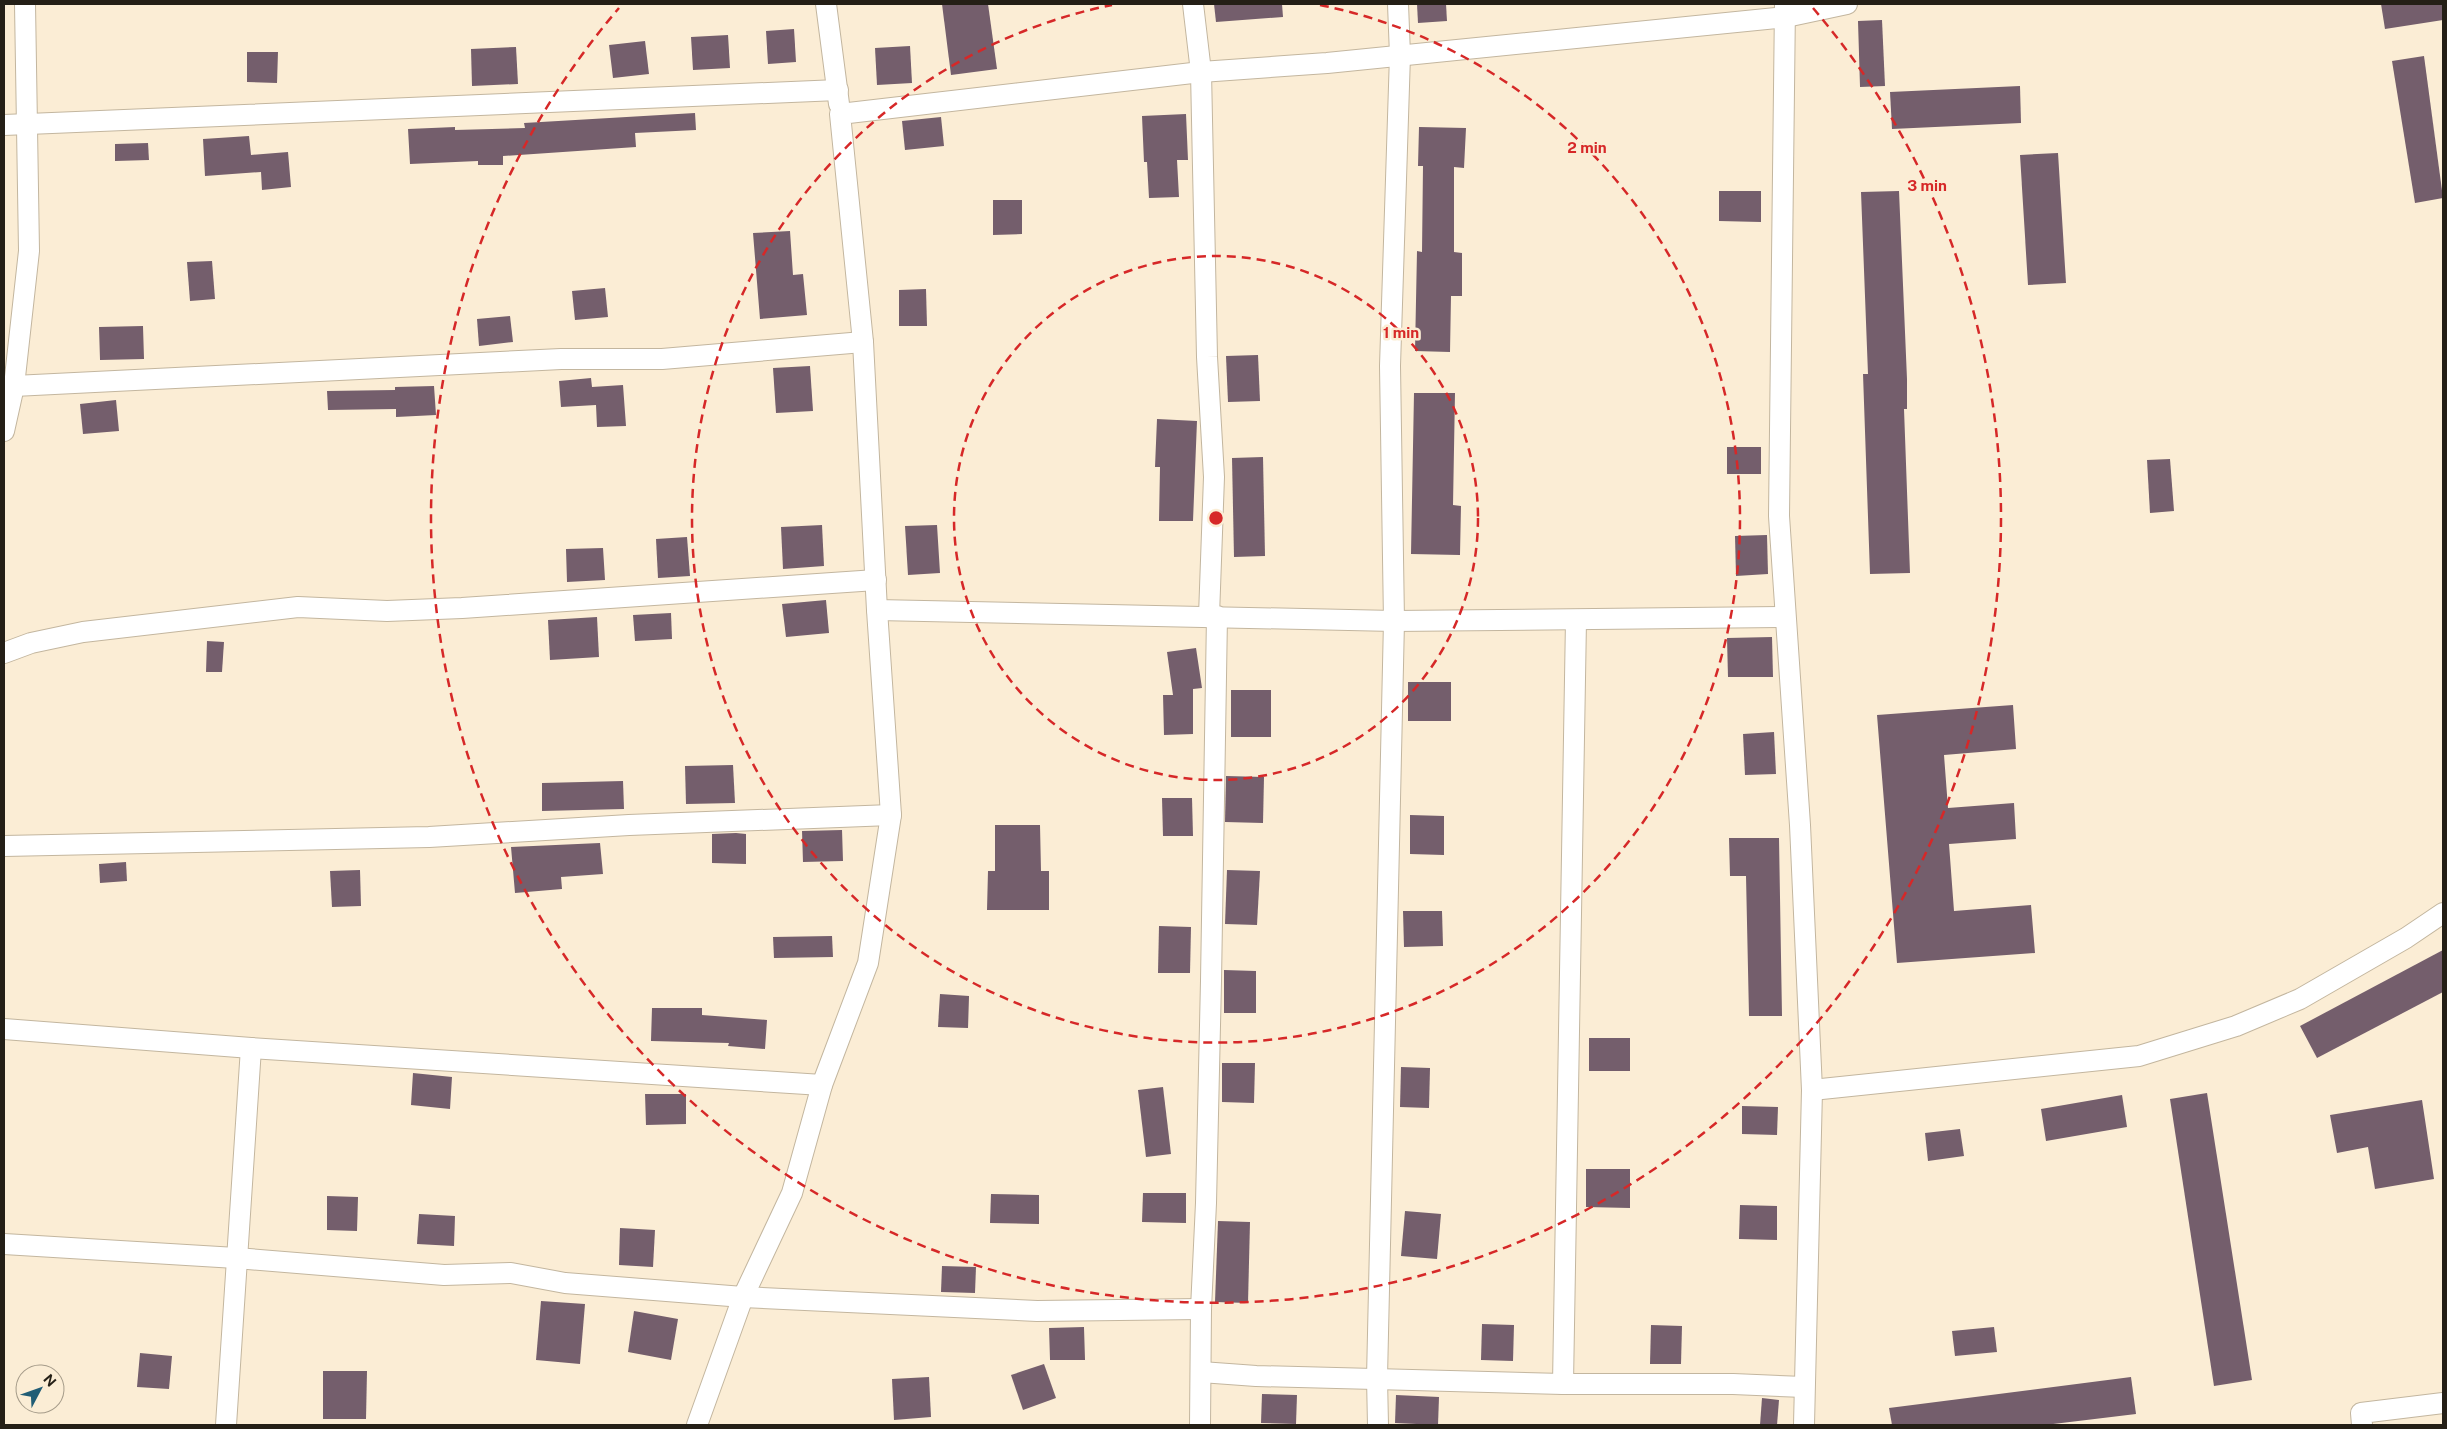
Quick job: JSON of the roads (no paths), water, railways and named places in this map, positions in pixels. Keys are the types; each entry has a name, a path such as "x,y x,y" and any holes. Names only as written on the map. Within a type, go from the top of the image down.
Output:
{"street":[{"path":"4,432 29,251 25,4"},
{"path":"697,1425 743,1297 792,1193 822,1085 868,963 891,815 877,610 863,342 838,90 826,4"},
{"path":"1193,4 1201,72 1207,357 1214,477 1213,616 1218,669 1213,780 1200,1425"},
{"path":"1378,1425 1377,1378 1394,621 1390,366 1400,54 1398,4"},
{"path":"840,114 1201,72 1400,54 1847,4"},
{"path":"1785,10 1779,516 1800,825 1812,1090 1804,1425"},
{"path":"4,125 838,90"},
{"path":"9,388 551,360 662,359 863,342"},
{"path":"4,653 31,644 83,632 298,607 387,611 462,608 876,580"},
{"path":"877,610 1394,621 1785,617"},
{"path":"1563,1384 1576,620"},
{"path":"4,846 429,837 629,825 891,815"},
{"path":"1812,1090 2139,1056 2236,1026 2300,999 2406,938 2443,913"},
{"path":"4,1029 251,1048 822,1085"},
{"path":"226,1425 251,1048"},
{"path":"4,1244 236,1258 444,1275 511,1272 565,1283 743,1297 1037,1311 1201,1309"},
{"path":"1201,1372 1256,1376 1563,1384 1733,1384 1804,1387"},
{"path":"2362,1425 2361,1413 2443,1402"}]}
